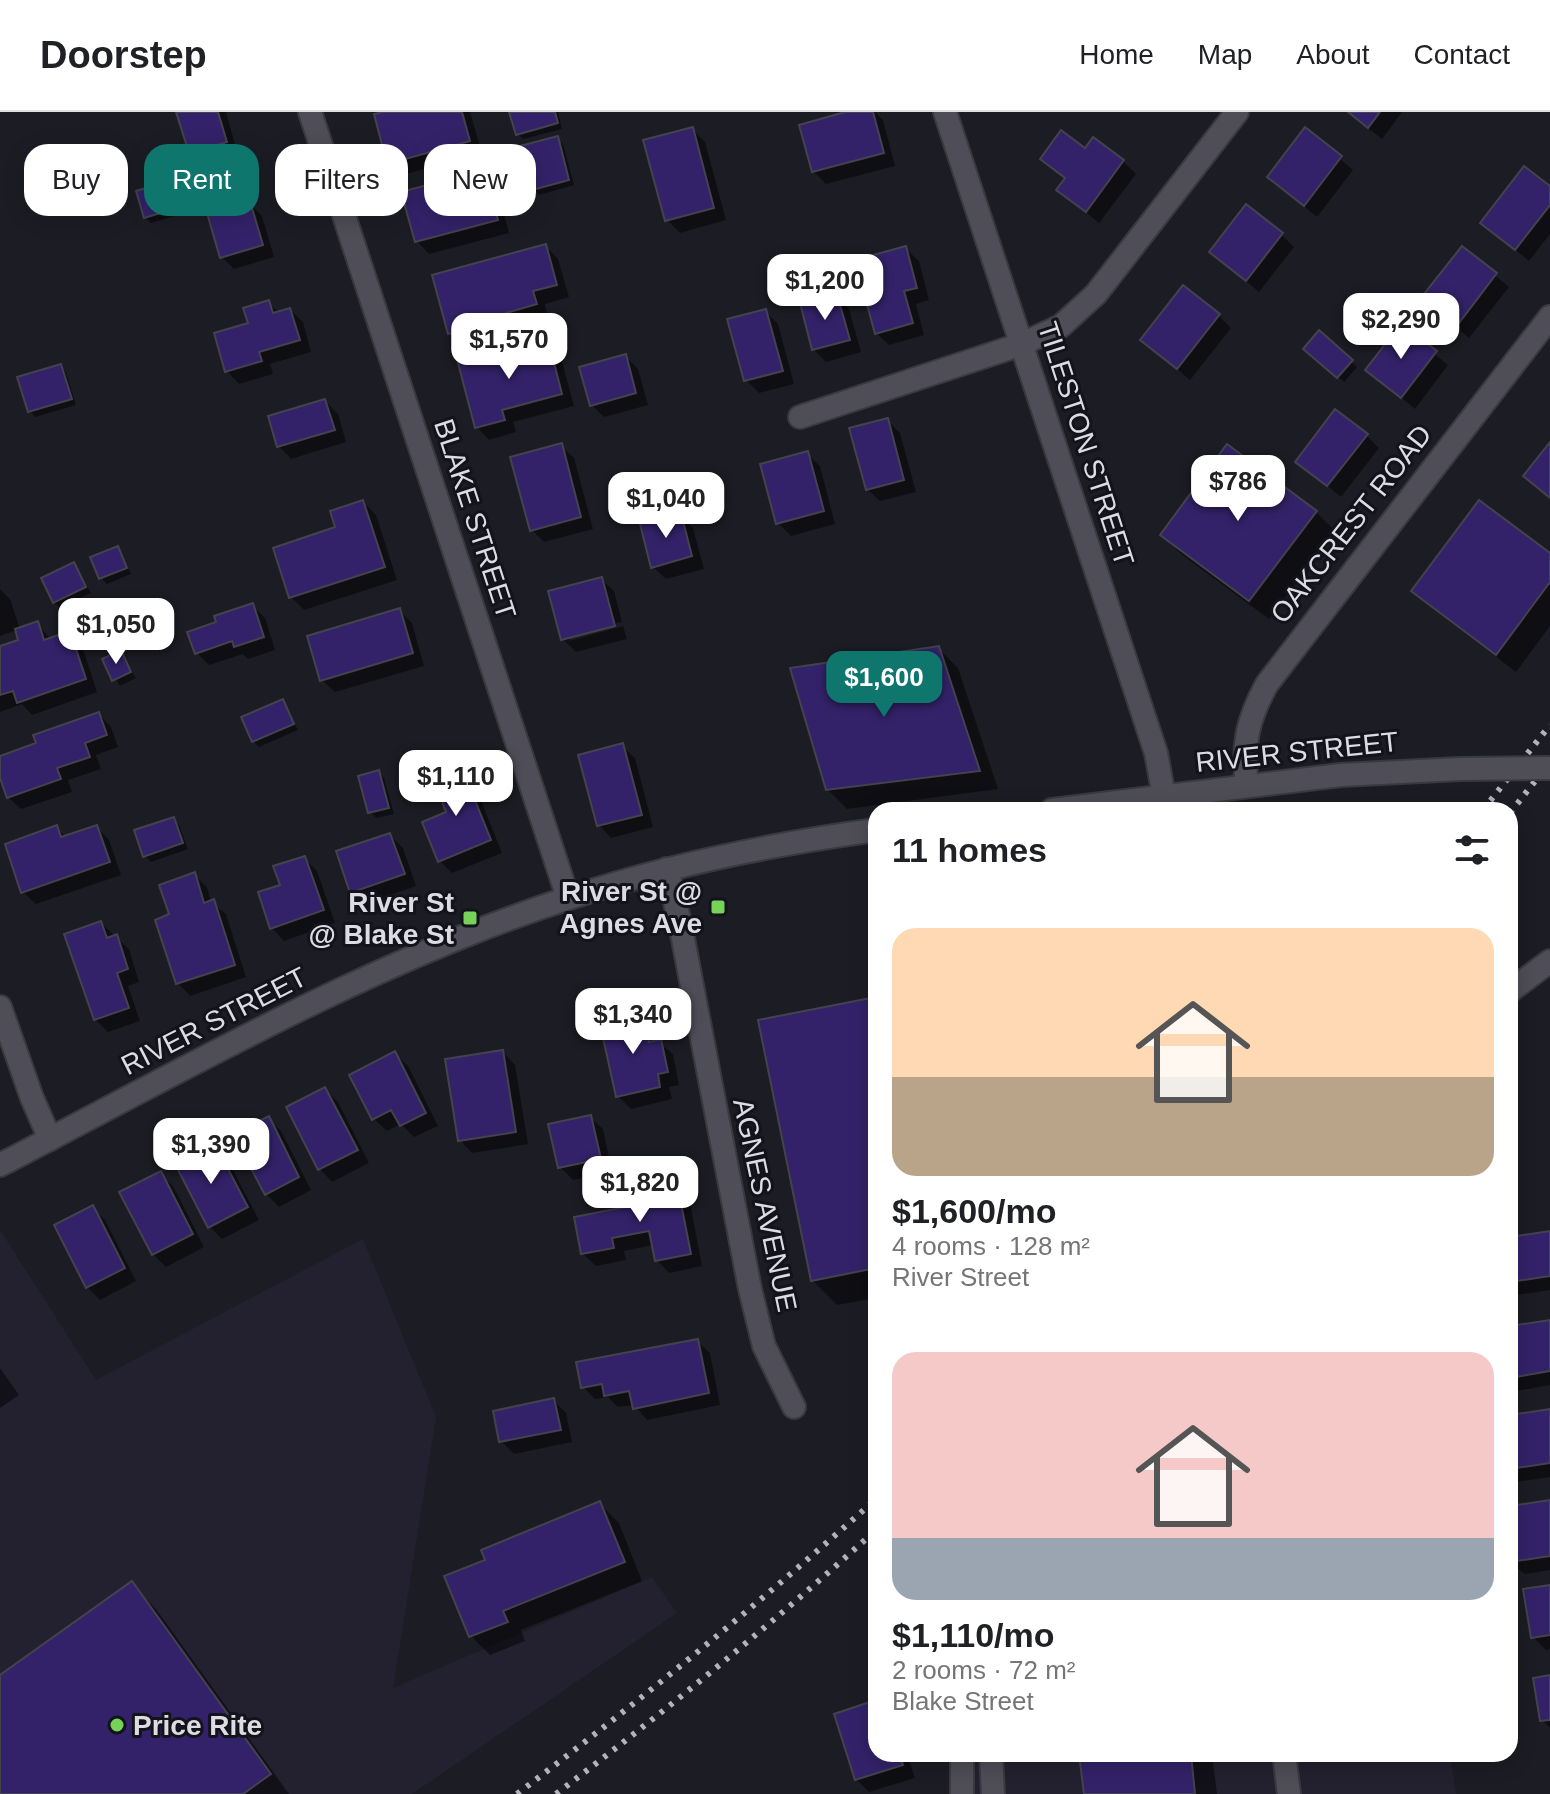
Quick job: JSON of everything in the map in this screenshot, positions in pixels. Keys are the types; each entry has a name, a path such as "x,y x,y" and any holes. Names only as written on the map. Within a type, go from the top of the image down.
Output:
{"street":[{"name":"BLAKE STREET","path":"310,112 568,898"},
{"name":"TILESTON STREET","path":"945,112 1156,753 1164,796"},
{"path":"800,417 1022,344 1080,312 1237,112"},
{"name":"OAKCREST ROAD","path":"1247,786 1243,747 1246,727 1267,684 1550,317"},
{"name":"RIVER STREET","path":"1116,802 1378,772 1550,768"},
{"name":"RIVER STREET","path":"0,1165 325,998 455,941 568,898 667,869 773,846 868,831"},
{"name":"AGNES AVENUE","path":"667,869 750,1289 764,1346 794,1407"},
{"path":"1518,985 1550,961"},
{"path":"0,1007 50,1139"},
{"path":"962,1762 962,1794"},
{"path":"991,1762 993,1794"},
{"path":"1285,1762 1289,1794"}],"shaded area":[{"path":"0,1230 96,1380 363,1239 436,1417 393,1688 652,1577 677,1613 412,1794 0,1794"},
{"path":"950,1762 1451,1762 1456,1794 952,1794"}],"building":[{"path":"176,112 218,112 227,142 186,144"},
{"path":"462,112 470,141 424,144 424,154 408,158 408,144 382,144 374,114"},
{"path":"509,112 555,112 558,123 516,135"},
{"path":"845,112 873,112 884,153 812,172 799,125"},
{"path":"1348,112 1380,112 1368,128"},
{"path":"693,127 714,208 665,221 643,140"},
{"path":"1305,127 1342,156 1304,206 1267,177"},
{"path":"1061,130 1085,148 1093,137 1124,160 1086,212 1056,190 1065,178 1040,159"},
{"path":"558,136 569,180 536,189 536,144 528,144"},
{"path":"1524,166 1550,186 1550,205 1515,250 1480,223"},
{"path":"424,186 424,216 497,216 498,220 415,242 408,216 408,190"},
{"path":"144,189 144,216 151,216 144,218 136,191"},
{"path":"1246,204 1283,233 1246,281 1209,252"},
{"path":"208,216 254,216 263,245 220,258"},
{"path":"546,244 557,285 533,291 537,304 506,313 510,326 479,334 477,327 448,334 432,275"},
{"path":"906,246 917,288 904,291 913,323 875,334 855,260"},
{"path":"1462,246 1497,273 1456,327 1420,299"},
{"path":"1183,285 1220,314 1177,369 1140,340"},
{"path":"837,294 850,340 812,350 800,303"},
{"path":"269,300 273,313 290,308 300,340 259,352 262,361 225,372 214,333 248,323 243,308"},
{"path":"766,309 783,371 744,381 727,319"},
{"path":"1401,324 1437,351 1401,398 1365,370"},
{"path":"1319,330 1353,360 1337,378 1303,349"},
{"path":"548,339 562,394 502,410 505,420 475,428 458,363"},
{"path":"626,354 636,393 590,406 579,367"},
{"path":"61,364 72,399 28,412 17,377"},
{"path":"325,399 335,430 277,447 268,416"},
{"path":"1335,409 1368,434 1327,486 1295,462"},
{"path":"888,418 904,480 866,490 849,428"},
{"path":"1550,442 1550,498 1523,476"},
{"path":"562,443 581,517 530,531 510,457"},
{"path":"1227,444 1317,511 1249,601 1160,535"},
{"path":"808,451 824,511 776,524 760,464"},
{"path":"363,500 385,567 289,598 273,548 335,527 330,511"},
{"path":"1479,500 1550,553 1550,582 1496,655 1411,591"},
{"path":"681,513 692,556 651,568 640,524"},
{"path":"118,546 127,568 99,579 90,557"},
{"path":"74,562 86,587 53,603 41,578"},
{"path":"602,577 615,626 561,640 548,591"},
{"path":"253,603 264,637 234,647 232,641 195,654 187,632 216,622 214,616"},
{"path":"400,608 413,653 320,681 307,636"},
{"path":"38,621 44,640 70,631 86,679 17,703 13,691 0,695 0,646 18,640 15,629"},
{"path":"939,646 980,771 826,790 790,668"},
{"path":"121,650 131,672 112,681 102,659"},
{"path":"283,699 294,724 252,742 241,717"},
{"path":"99,712 107,735 85,743 90,757 57,768 61,779 7,798 0,778 0,756 36,743 33,735"},
{"path":"623,743 642,815 597,826 578,755"},
{"path":"462,768 491,840 438,862 422,822 446,812 433,779"},
{"path":"379,770 389,808 368,813 358,776"},
{"path":"174,817 183,843 143,857 134,830"},
{"path":"57,825 61,837 97,825 110,862 21,893 5,844"},
{"path":"390,833 405,874 350,893 336,851"},
{"path":"305,856 324,910 270,929 258,892 280,885 273,866"},
{"path":"195,872 204,903 214,899 235,965 176,984 155,920 169,914 159,885"},
{"path":"101,921 107,938 117,934 128,969 117,973 129,1008 94,1020 64,934"},
{"path":"868,999 868,1270 811,1281 758,1020"},
{"path":"643,1015 649,1042 661,1039 668,1072 658,1074 660,1087 616,1097 600,1024"},
{"path":"503,1050 516,1132 458,1141 445,1059"},
{"path":"395,1051 426,1113 400,1126 391,1110 372,1120 349,1075"},
{"path":"325,1087 358,1150 318,1170 286,1107"},
{"path":"591,1115 601,1159 558,1168 548,1124"},
{"path":"269,1116 299,1177 265,1195 233,1134"},
{"path":"215,1144 248,1207 208,1228 175,1164"},
{"path":"161,1171 193,1234 152,1255 119,1192"},
{"path":"677,1183 691,1254 655,1261 649,1231 612,1238 614,1248 581,1254 574,1217 641,1204 638,1190"},
{"path":"93,1205 125,1268 86,1288 54,1225"},
{"path":"1550,1231 1550,1276 1518,1281 1518,1236"},
{"path":"1550,1320 1550,1371 1518,1377 1518,1325"},
{"path":"698,1339 709,1393 633,1409 629,1391 604,1396 602,1384 581,1388 576,1362"},
{"path":"554,1398 561,1430 499,1442 493,1411"},
{"path":"1550,1409 1550,1463 1518,1468 1518,1414"},
{"path":"1550,1500 1550,1556 1518,1561 1518,1505"},
{"path":"600,1501 625,1562 503,1611 508,1622 469,1637 444,1576 485,1560 481,1550"},
{"name":"Price Rite","path":"132,1581 271,1774 243,1794 0,1794 0,1675"},
{"path":"1550,1585 1550,1635 1531,1638 1523,1589"},
{"path":"1550,1675 1550,1720 1540,1721 1533,1678"},
{"path":"868,1703 868,1762 902,1762 903,1765 855,1780 834,1714"},
{"path":"1080,1762 1192,1762 1195,1794 1084,1794"}],"railway":[{"path":"1489,802 1550,725"},
{"path":"1518,803 1550,762"},
{"path":"517,1794 700,1650 868,1506"},
{"path":"556,1794 719,1665 868,1537"}],"place":[{"name":"River St @ Agnes Ave","path":"718,907"},
{"name":"River St @ Blake St","path":"470,918"},
{"name":"Price Rite","path":"117,1725"}]}
